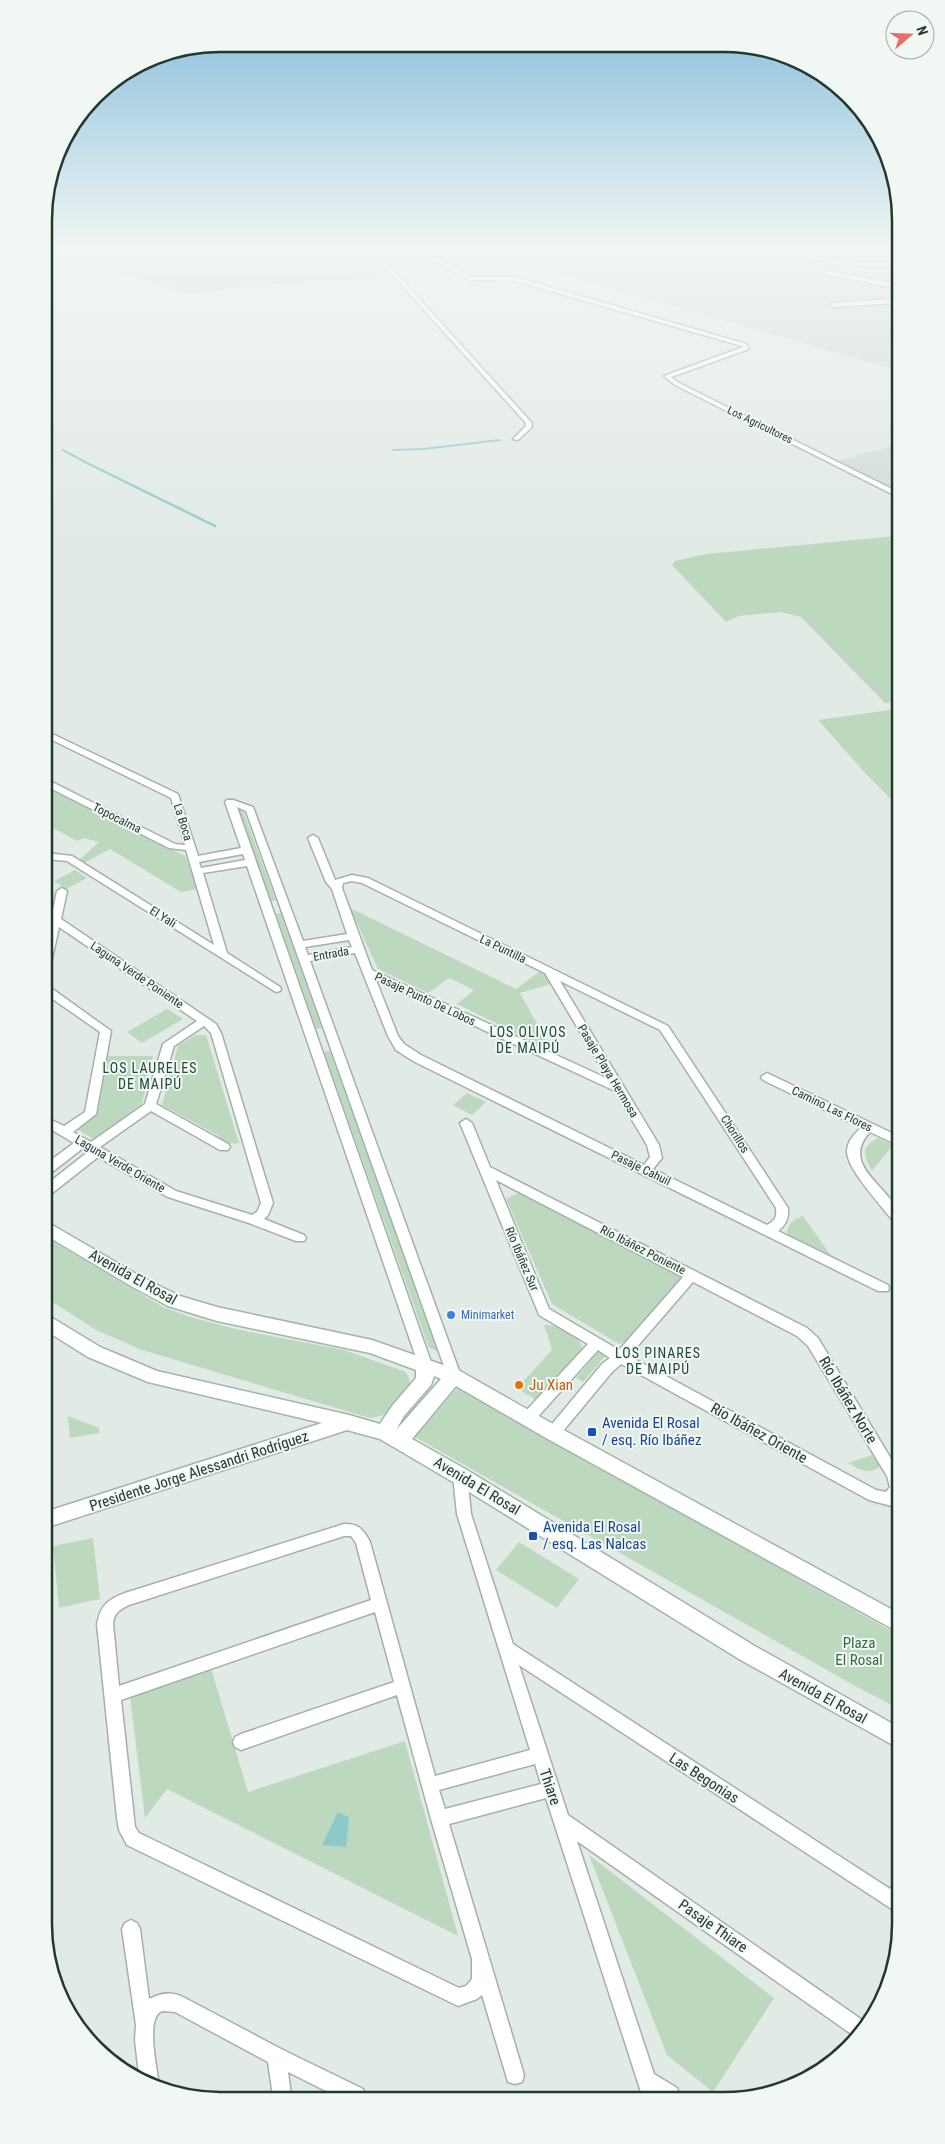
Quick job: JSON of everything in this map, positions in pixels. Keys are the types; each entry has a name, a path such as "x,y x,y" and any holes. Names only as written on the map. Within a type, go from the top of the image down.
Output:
{"street":[{"path":"461,349 529,423 529,427 516,439"},
{"name":"Los Agricultores","path":"744,349 667,376 677,384 892,492"},
{"name":"La Boca","path":"53,737 171,793 177,802 222,955"},
{"name":"Topocalma","path":"53,785 172,846 190,847"},
{"path":"230,802 250,809 454,1376 393,1437 398,1411 425,1380 425,1365 230,802"},
{"path":"313,838 331,882 337,888 353,936 368,972"},
{"path":"194,860 247,850"},
{"name":"El Yali","path":"53,857 69,858 276,989"},
{"path":"198,871 251,862"},
{"name":"La Puntilla","path":"337,888 339,882 347,878 366,880 657,1023 670,1034"},
{"path":"53,935 62,891"},
{"path":"267,908 284,905"},
{"name":"Laguna Verde Poniente","path":"56,920 204,1020 216,1033 267,1203 262,1215 253,1220"},
{"name":"Entrada","path":"298,945 353,936"},
{"name":"Entrada","path":"303,958 359,949"},
{"name":"Pasaje Playa Hermosa","path":"549,971 656,1153 656,1158 646,1170"},
{"name":"Pasaje Cahuil","path":"368,972 393,1036 400,1047 416,1058 883,1288"},
{"name":"Pasaje Punto De Lobos","path":"368,972 618,1088"},
{"path":"53,994 106,1030 90,1114 64,1132"},
{"path":"52,1167 90,1147 150,1106 169,1044 204,1020"},
{"name":"Chorillos","path":"670,1034 782,1208 783,1216 781,1222 767,1230"},
{"path":"313,1042 332,1039"},
{"name":"Camino Las Flores","path":"766,1077 892,1138"},
{"path":"150,1106 224,1147"},
{"name":"Río Ibáñez Sur","path":"466,1123 544,1312 620,1357"},
{"name":"Laguna Verde Oriente","path":"52,1125 172,1194 253,1220 300,1238"},
{"path":"869,1126 853,1145 853,1158 856,1165 892,1212"},
{"path":"52,1185 90,1147"},
{"name":"Río Ibáñez Poniente","path":"484,1169 802,1332"},
{"name":"Avenida El Rosal","path":"52,1231 138,1282 174,1301 218,1314 372,1347 454,1376 553,1434 892,1620"},
{"path":"553,1434 608,1368 692,1276"},
{"name":"Avenida El Rosal","path":"52,1327 102,1356 154,1377 349,1422 393,1437 460,1476 746,1652 892,1734"},
{"name":"Río Ibáñez Norte","path":"802,1332 813,1342 892,1472"},
{"path":"528,1418 597,1343"},
{"name":"Río Ibáñez Oriente","path":"620,1357 874,1496 892,1499"},
{"name":"Presidente Jorge Alessandri Rodríguez","path":"52,1518 349,1422"},
{"name":"Thiare","path":"460,1476 464,1514 508,1649 540,1756 649,2088"},
{"path":"480,1961 481,1983 471,1993 458,1996 133,1839 127,1830 125,1818 106,1618 107,1612 125,1600 344,1530 352,1529 359,1533 439,1819 514,2075"},
{"path":"113,1695 380,1604"},
{"name":"Las Begonias","path":"508,1649 892,1894"},
{"path":"241,1742 403,1686"},
{"path":"430,1785 540,1756"},
{"path":"439,1819 551,1789"},
{"name":"Pasaje Thiare","path":"562,1821 857,2027"},
{"path":"131,1929 149,2075"},
{"path":"143,2024 154,2004 166,2001 172,2002 276,2057 348,2092"},
{"path":"276,2057 281,2092"},
{"path":"649,2088 661,2092"}],"shaded area":[{"path":"823,349 892,349 892,369"},
{"path":"892,446 892,489 838,461"}],"green space":[{"path":"892,536 892,702 885,703 801,617 780,612 739,616 726,622 672,565 675,561 707,554"},
{"path":"892,710 892,800 865,773 818,720"},
{"path":"53,788 185,856 198,889 181,892 110,849 84,863 80,859 99,842 84,838 77,841 53,828"},
{"path":"238,809 243,811 276,901 271,901"},
{"path":"75,870 87,878 66,889 54,881"},
{"path":"350,908 516,989 540,971 547,975 551,984 520,993 552,1051 457,1004 474,990 449,978 428,993 378,969"},
{"path":"281,913 322,1028 316,1029 276,914"},
{"path":"167,1009 183,1019 142,1043 127,1032"},
{"path":"195,1035 206,1035 239,1143 227,1144 217,1139 219,1136 162,1105 178,1046"},
{"path":"330,1051 438,1349 437,1351 429,1348 324,1052"},
{"path":"108,1056 153,1056 142,1104 93,1139 77,1129 97,1111"},
{"path":"467,1093 486,1102 472,1115 453,1105"},
{"path":"878,1138 892,1146 872,1171 865,1152 868,1145"},
{"path":"520,1192 683,1275 627,1341 619,1344 552,1304 506,1199"},
{"path":"803,1216 832,1257 830,1258 789,1237 787,1232 791,1224"},
{"path":"52,1241 163,1307 190,1317 235,1329 344,1350 406,1372 410,1382 407,1389 384,1415 370,1418 142,1350 96,1330 52,1302"},
{"path":"544,1325 568,1331 578,1339 582,1350 536,1400 517,1388 552,1350"},
{"path":"599,1351 606,1355 583,1382 576,1378"},
{"name":"Plaza El Rosal","path":"458,1387 892,1631 892,1705 855,1686 415,1437"},
{"path":"68,1416 99,1428 99,1433 70,1438"},
{"path":"872,1455 880,1466 872,1471 864,1470 848,1463"},
{"path":"93,1538 100,1599 59,1608 53,1546"},
{"path":"519,1542 579,1579 557,1608 496,1570"},
{"path":"211,1668 248,1792 405,1741 458,1936 167,1789 145,1818 130,1696"},
{"path":"589,1855 774,1998 713,2092 667,2055"}],"water":[{"path":"338,1812 349,1817 346,1847 322,1845"}],"waterway":[{"path":"393,450 423,449 500,440"},
{"path":"63,450 85,462"},
{"path":"85,462 215,526"}],"place":[{"name":"Minimarket","path":"451,1315"},
{"name":"Ju Xian","path":"519,1385"},
{"name":"Avenida El Rosal / esq. Río Ibáñez","path":"592,1432"},
{"name":"Avenida El Rosal / esq. Las Nalcas","path":"533,1536"}],"district":[{"name":"LOS OLIVOS DE MAIPÚ","path":"528,1040"},
{"name":"LOS LAURELES DE MAIPÚ","path":"150,1076"},
{"name":"LOS PINARES DE MAIPÚ","path":"658,1362"}]}
